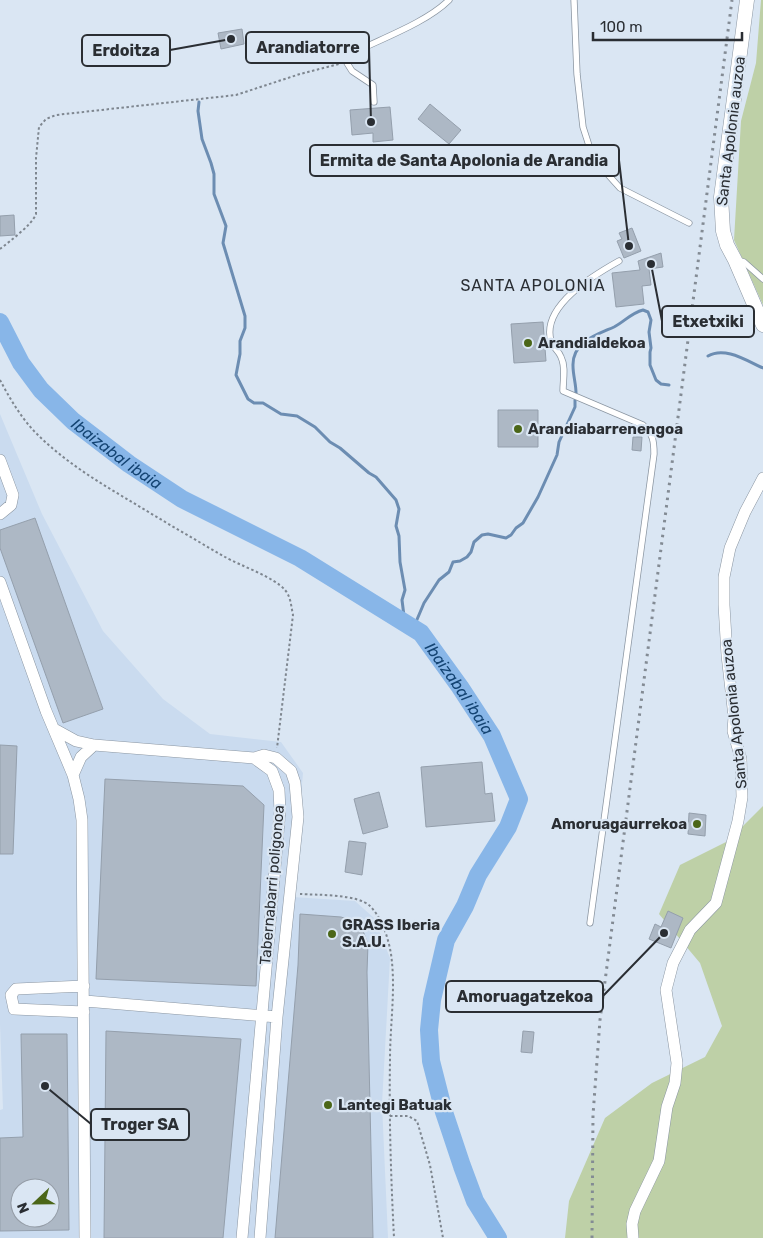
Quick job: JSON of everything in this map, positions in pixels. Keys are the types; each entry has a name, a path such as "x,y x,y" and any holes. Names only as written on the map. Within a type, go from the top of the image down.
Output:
{"street":[{"name":"Santa Apolonia auzoa","path":"747,0 721,197 723,231 727,245 763,325"},
{"path":"0,460 14,495 11,505 0,514"},
{"name":"Santa Apolonia auzoa","path":"634,1238 632,1224 634,1211 659,1161 667,1107 675,1083 676,1063 666,990 673,963 690,930 716,903 738,821 742,797 741,758 733,731 734,717 726,638 724,577 730,548 745,512 763,478"},
{"path":"0,582 46,710 73,774 82,820 85,1006 85,1238"},
{"path":"56,730 76,741 94,745 254,758 264,755 276,758 291,770 295,783 298,817 277,1017 260,1238"},
{"path":"73,774 81,757 94,745"},
{"name":"Tabernabarri poligonoa","path":"242,1238 280,811 279,790 272,771 254,758"},
{"path":"84,986 16,989 10,995 14,1009 85,1006 277,1017"}],"lane":[{"path":"374,102 373,85 352,71 347,63 349,57 355,52 427,17 449,0"},
{"path":"574,0 583,127 593,158 620,188 689,223"},
{"path":"735,260 744,262 763,279"},
{"path":"590,923 654,454 654,441 650,432 643,425 563,391 563,362 550,340 550,328 553,318 563,303 574,292 619,261"}],"path":[{"path":"0,249 33,221 36,214 36,158 39,127 46,119 56,115 236,95 324,66 347,63"},
{"path":"0,380 33,430 53,449 98,482 238,564 276,582 285,590 290,600 293,615 276,758"},
{"path":"290,893 357,899 369,904 383,927 391,953 394,979 390,1058 394,1238"},
{"path":"390,1116 408,1116 417,1120 430,1165 443,1238"}],"shaded area":[{"path":"0,414 42,514 103,631 163,699 210,734 281,742 303,773 292,897 355,901 374,918 390,958 382,1104 388,1238 0,1238 0,1110 3,1109 0,1024"}],"green space":[{"path":"761,0 763,0 763,305 734,240 741,121 756,63"},
{"path":"763,806 763,1238 565,1238 569,1201 605,1118 652,1083 705,1057 722,1026 700,963 659,914 680,865 728,841"}],"building":[{"path":"242,29 244,44 221,49 218,33"},
{"path":"430,104 461,130 449,144 418,119"},
{"path":"390,107 393,140 373,142 373,133 352,135 350,110"},
{"path":"14,215 15,235 0,236 0,216"},
{"path":"632,228 641,251 624,258 617,241 622,239 619,233"},
{"path":"661,253 663,267 649,269 651,285 642,286 644,304 616,307 612,273 640,270 638,261"},
{"name":"Arandialdekoa","path":"543,322 546,361 514,363 511,324"},
{"name":"Arandiabarrenengoa","path":"498,410 538,410 538,447 498,447"},
{"path":"633,437 642,437 641,451 632,450"},
{"path":"35,518 103,709 63,723 0,548 0,530"},
{"path":"0,745 17,746 13,854 0,854"},
{"path":"482,762 485,794 492,793 495,821 426,827 421,767"},
{"path":"105,779 243,786 264,805 256,986 96,979"},
{"path":"379,792 388,827 363,834 354,799"},
{"name":"Amoruagaurrekoa","path":"689,813 706,815 705,836 688,834"},
{"path":"349,841 366,843 362,875 345,872"},
{"path":"668,911 683,918 671,948 649,939 655,924 661,927"},
{"name":"Lantegi Batuak","path":"300,914 341,917 360,923 368,944 373,1238 275,1238 298,965"},
{"path":"106,1031 241,1039 223,1238 104,1238"},
{"path":"523,1031 534,1032 532,1053 521,1052"},
{"path":"21,1034 67,1034 69,1230 0,1231 0,1138 23,1137"}],"waterway":[{"path":"199,102 198,111 202,139 214,174 214,194 226,226 223,243 245,316 245,328 240,341 240,354 236,375 248,399 254,403 263,403 281,414 297,416 315,427 330,442 376,477 396,500 399,509 396,526 399,536 400,562 405,590 402,600 405,624"},
{"path":"576,393 573,369 576,351 586,341 643,310 648,312 651,320 649,332 651,348 650,365 656,380 661,384 669,385"},
{"name":"Ibaizabal ibaia","path":"0,322 21,363 41,390 73,421 129,464 182,499 300,558 421,633 492,736 519,799 508,827 478,875 465,906 446,940 432,1000 429,1030 431,1061 444,1112 475,1201 498,1238"},
{"path":"708,356 715,353 729,354 743,358 763,368"},
{"path":"413,629 424,603 439,580 449,572 453,562 467,557 471,552 474,542 482,535 488,534 506,538 523,523 538,497 557,455 559,442 575,407 575,400"}],"railway":[{"path":"592,1238 593,1115 600,1020 732,0"}],"place":[{"name":"Erdoitza","path":"231,39"},
{"name":"Arandiatorre","path":"371,122"},
{"name":"Ermita de Santa Apolonia de Arandia","path":"629,246"},
{"name":"Etxetxiki","path":"651,264"},
{"name":"Arandialdekoa","path":"528,343"},
{"name":"Arandiabarrenengoa","path":"518,429"},
{"name":"Amoruagaurrekoa","path":"697,824"},
{"name":"Amoruagatzekoa","path":"664,933"},
{"name":"GRASS Iberia S.A.U.","path":"332,934"},
{"name":"Troger SA","path":"45,1086"},
{"name":"Lantegi Batuak","path":"328,1105"}],"district":[{"name":"SANTA APOLONIA","path":"533,285"}]}
